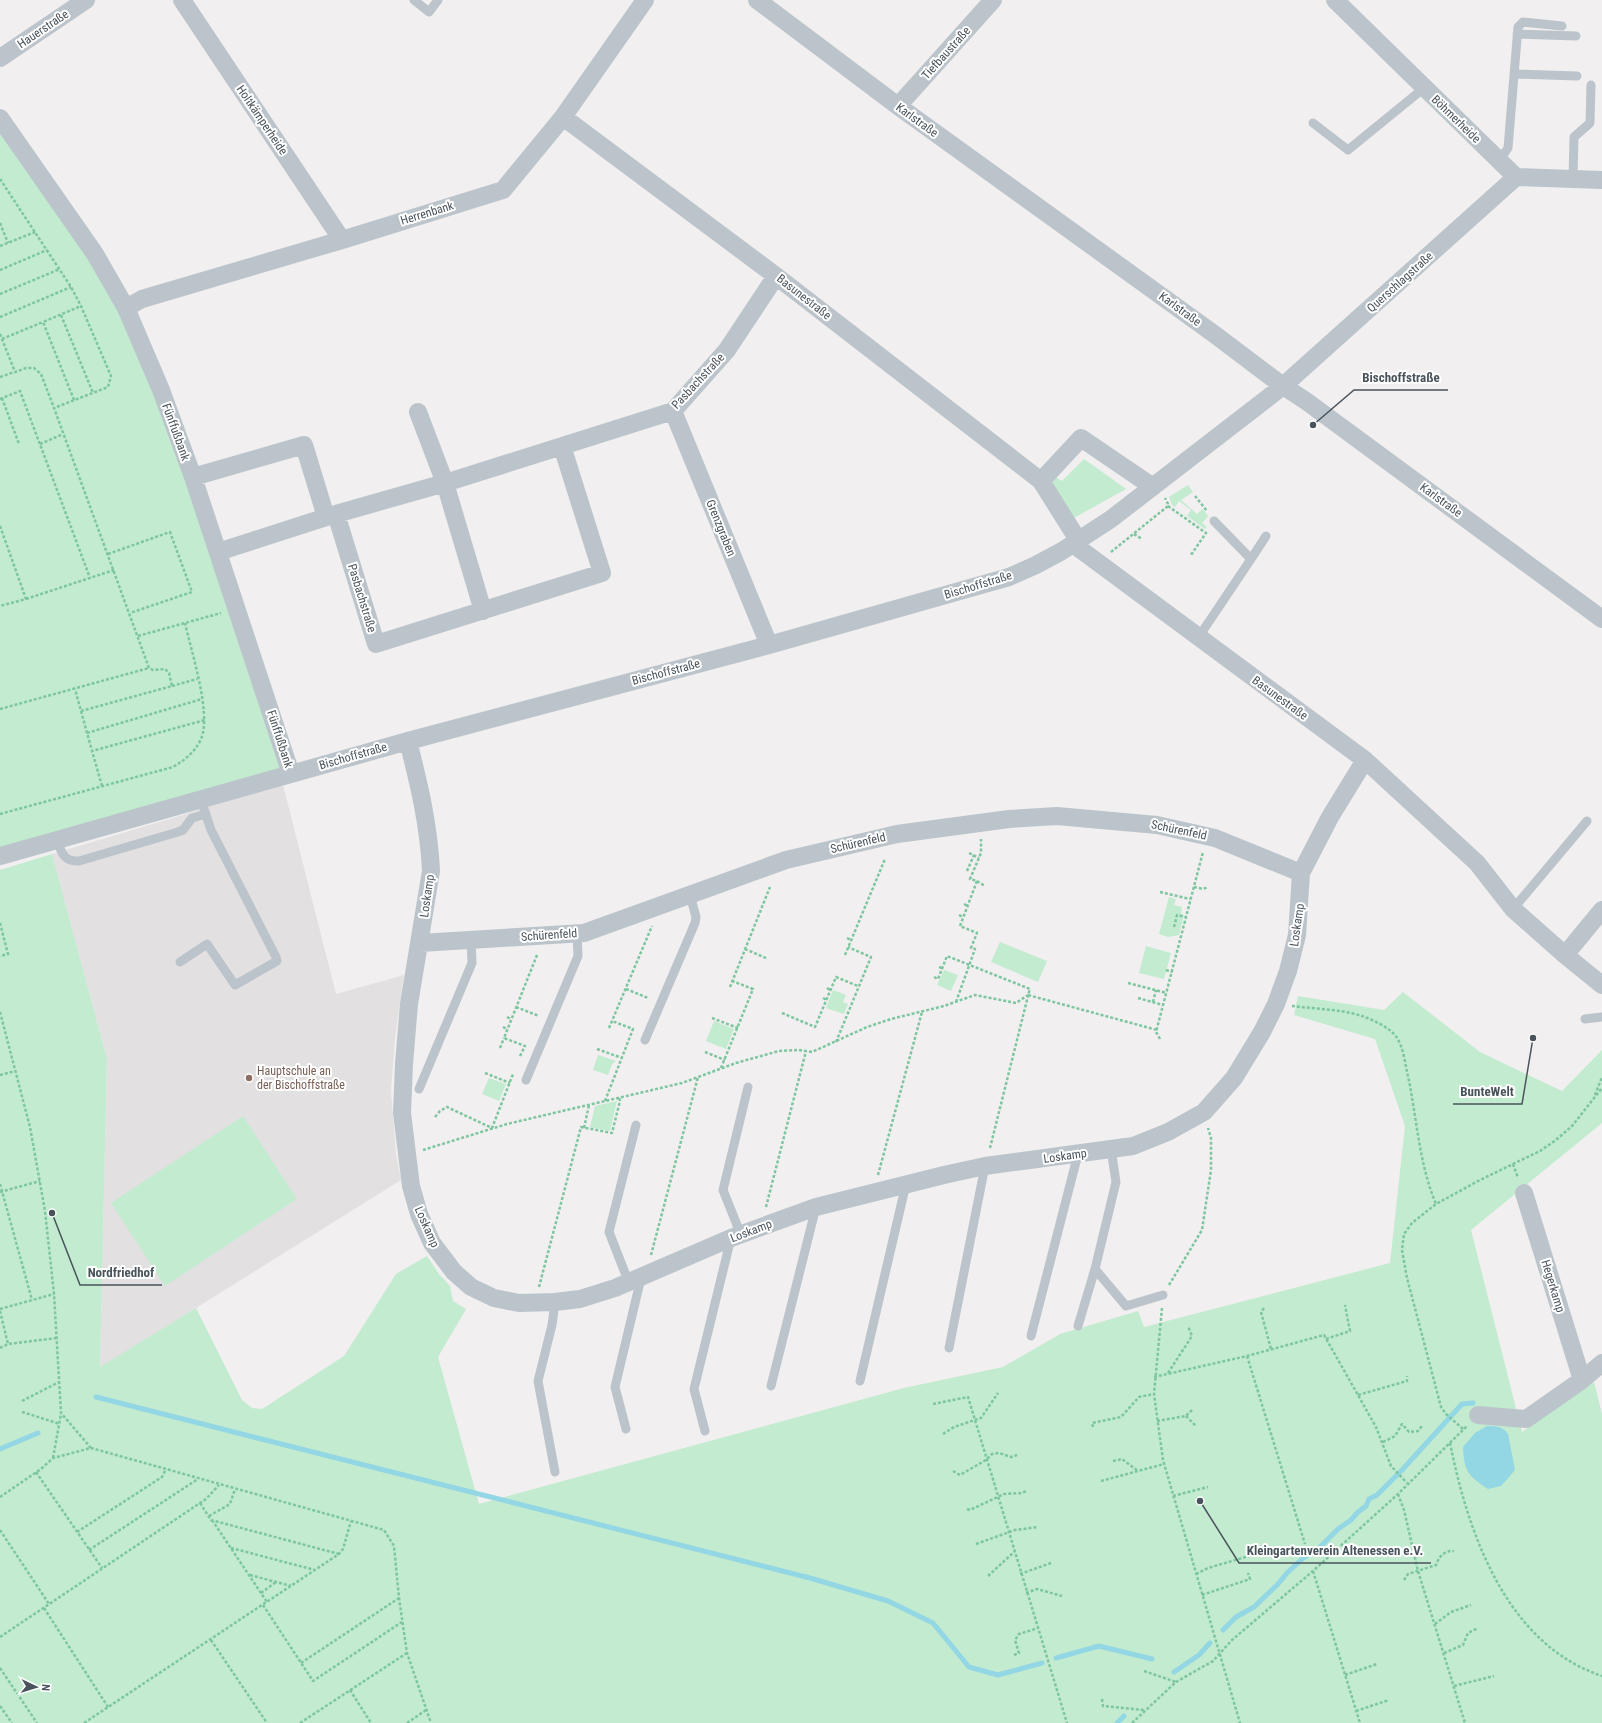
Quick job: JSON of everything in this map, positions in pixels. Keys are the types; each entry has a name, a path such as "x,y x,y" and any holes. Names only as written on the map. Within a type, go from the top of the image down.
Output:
{"street":[{"name":"Hauerstraße","path":"0,58 86,0"},
{"name":"Holtkämperheide","path":"182,0 342,240"},
{"name":"Herrenbank","path":"126,308 142,299 342,240 503,190 563,118 645,0"},
{"name":"Karlstraße","path":"757,0 898,106 1214,334 1283,386 1306,401 1602,619"},
{"name":"Tiefbaustraße","path":"898,106 994,0"},
{"name":"Böhmerheide","path":"1335,0 1516,177"},
{"name":"Fünffußbank","path":"0,118 95,254 126,308 161,390 193,477 291,774"},
{"name":"Basunestraße","path":"563,118 776,276 1041,481 1076,542 1097,563 1366,760 1477,863 1513,909 1565,955"},
{"path":"1516,177 1602,180"},
{"name":"Querschlagstraße","path":"1283,386 1516,177"},
{"name":"Pasbachstraße","path":"218,552 331,515 445,483 673,411 727,350 776,276"},
{"name":"Bischoffstraße","path":"0,856 57,840 203,807 291,774 408,741 769,645 1009,577 1036,565 1076,542 1111,519 1283,386"},
{"name":"Grenzgraben","path":"673,411 769,645"},
{"path":"418,412 445,483 483,611"},
{"path":"1041,481 1081,438 1155,486"},
{"name":"Pasbachstraße","path":"193,477 304,445 331,515 376,644 602,573 562,446"},
{"name":"Loskamp","path":"408,741 422,793 430,848 430,871 420,943 409,1004 404,1064 402,1113 411,1186 419,1214 432,1244 454,1272 471,1287 494,1298 519,1303 555,1302 580,1299 639,1279 761,1227 816,1207 873,1192 985,1166 1133,1146 1168,1132 1204,1112 1234,1078 1262,1032 1276,1004 1288,971 1297,934 1301,873 1330,817 1366,760"},
{"name":"Schürenfeld","path":"420,943 584,933 786,860 897,834 1009,819 1057,816 1085,817 1157,825 1215,838 1301,873"},
{"path":"1602,910 1565,955 1602,985"},
{"name":"Hegerkamp","path":"1524,1193 1582,1380"},
{"path":"1478,1415 1526,1419 1582,1380 1602,1363"}],"lane":[{"path":"414,0 429,12 438,0"},
{"path":"1499,161 1508,148 1518,27 1523,22 1562,26"},
{"path":"1517,34 1576,36"},
{"path":"1514,74 1577,76"},
{"path":"1573,179 1574,137 1590,123 1592,85"},
{"path":"1313,123 1348,150 1424,88"},
{"path":"1214,522 1251,559"},
{"path":"1198,638 1266,536"},
{"path":"57,840 63,856 71,861 79,861 183,830 203,807 214,835 277,961 235,985 207,944 180,962"},
{"path":"1513,909 1587,821"},
{"path":"645,1040 695,923 696,917 690,895"},
{"path":"526,1080 578,956 577,933"},
{"path":"419,1089 472,963 471,940"},
{"path":"1586,1019 1602,1017"},
{"path":"705,1431 694,1389 736,1237 723,1190 748,1087"},
{"path":"626,1429 615,1386 639,1279 609,1232 636,1125"},
{"path":"1078,1326 1095,1269 1116,1182 1111,1149"},
{"path":"1031,1336 1078,1154"},
{"path":"950,1348 985,1166"},
{"path":"860,1381 906,1184"},
{"path":"771,1386 816,1207"},
{"path":"1095,1269 1126,1306 1163,1295"},
{"path":"555,1302 552,1325 538,1381 556,1472"}],"path":[{"path":"0,179 71,287 112,376 108,387 54,408"},
{"path":"0,223 8,243"},
{"path":"0,246 35,232"},
{"path":"0,270 47,250"},
{"path":"0,294 60,269"},
{"path":"0,317 71,287"},
{"path":"2,340 81,306"},
{"path":"61,315 93,393"},
{"path":"43,322 74,400"},
{"path":"0,334 14,372"},
{"path":"0,377 14,372 34,368 41,374 149,668"},
{"path":"19,444 1,398 20,391 90,578"},
{"path":"40,444 64,434"},
{"path":"1155,486 1168,506 1206,533 1191,555"},
{"path":"1195,496 1214,522"},
{"path":"1097,563 1168,506"},
{"path":"0,526 26,599"},
{"path":"108,554 170,532 192,592 130,614"},
{"path":"1134,534 1142,539"},
{"path":"0,606 114,570"},
{"path":"138,636 237,608"},
{"path":"0,814 173,767 187,759 201,739 205,720 202,699 185,623"},
{"path":"0,709 149,668 154,670 165,669 169,673 172,686"},
{"path":"81,710 197,679"},
{"path":"75,689 102,786"},
{"path":"87,733 202,699"},
{"path":"92,751 205,720"},
{"path":"980,823 981,853 970,879 985,886"},
{"path":"1160,1039 1156,1032 1207,836"},
{"path":"969,853 979,858"},
{"path":"967,871 974,855"},
{"path":"845,955 885,859"},
{"path":"955,1002 975,949 971,948 977,933 960,926 977,882"},
{"path":"730,987 733,973 740,962 770,887"},
{"path":"1194,887 1203,889 1208,887"},
{"path":"1160,892 1190,900"},
{"path":"964,904 968,906"},
{"path":"960,915 964,917"},
{"path":"1174,927 1177,915 1186,917"},
{"path":"0,923 8,954 0,956"},
{"path":"609,1028 653,924"},
{"path":"847,938 851,940"},
{"path":"836,1042 870,957 848,947"},
{"path":"745,949 768,959"},
{"path":"500,1048 537,955"},
{"path":"934,977 938,978 947,956 1030,989 985,1166"},
{"path":"736,960 740,962"},
{"path":"1166,970 1172,972"},
{"path":"782,1013 815,1027 836,977 858,986"},
{"path":"721,1069 753,990 732,981"},
{"path":"1128,983 1167,993"},
{"path":"626,989 648,998"},
{"path":"1153,1002 1156,990"},
{"path":"406,1153 421,1150 492,1128 682,1083 779,1051 812,1052 867,1027 891,1018 922,1012 975,995 1016,1003 1028,995"},
{"path":"1028,995 1072,1009 1157,1030"},
{"path":"1138,998 1163,1004"},
{"path":"1276,1004 1362,1016 1381,1025 1396,1037 1402,1046 1429,1188 1436,1204"},
{"path":"516,1007 539,1016"},
{"path":"0,1012 30,1127 51,1256 61,1413 53,1458"},
{"path":"873,1192 922,1012"},
{"path":"507,1017 511,1019"},
{"path":"712,1018 738,1028"},
{"path":"605,1101 633,1029 612,1021"},
{"path":"503,1027 507,1029"},
{"path":"504,1038 525,1046 519,1061"},
{"path":"597,1049 622,1058"},
{"path":"761,1227 806,1051"},
{"path":"705,1052 725,1060"},
{"path":"492,1128 516,1068"},
{"path":"0,1075 16,1071"},
{"path":"485,1073 510,1083"},
{"path":"639,1279 652,1247 698,1077"},
{"path":"1594,1098 1602,1077"},
{"path":"1463,1429 1446,1414 1441,1407 1407,1278 1402,1250 1404,1234 1412,1223 1436,1204 1480,1180 1540,1151 1556,1140 1572,1126 1602,1088"},
{"path":"535,1303 581,1127 612,1133 620,1101 619,1097"},
{"path":"584,1128 589,1105"},
{"path":"435,1118 440,1111 447,1107 492,1128"},
{"path":"1204,1112 1211,1138 1211,1170 1202,1230 1163,1295 1154,1376 1154,1394 1164,1464 1202,1595 1221,1653 1240,1723"},
{"path":"1,1192 40,1181"},
{"path":"0,1184 32,1300"},
{"path":"8,1344 0,1310 54,1294"},
{"path":"1326,1339 1350,1331 1345,1305"},
{"path":"1264,1308 1261,1312 1271,1349"},
{"path":"1168,1373 1192,1336 1188,1326"},
{"path":"1154,1376 1246,1356 1324,1335 1358,1394 1383,1442 1391,1466 1407,1483"},
{"path":"0,1348 8,1344 57,1338"},
{"path":"1246,1356 1305,1544"},
{"path":"1358,1394 1407,1381 1407,1376"},
{"path":"22,1401 59,1382"},
{"path":"943,1434 954,1427 981,1418 998,1393"},
{"path":"1093,1427 1092,1423 1121,1417 1139,1397 1154,1394"},
{"path":"934,1404 968,1397 1020,1574 1067,1723"},
{"path":"1157,1421 1186,1416 1192,1410"},
{"path":"22,1412 60,1424"},
{"path":"61,1413 91,1448"},
{"path":"1132,1723 1176,1682 1213,1661 1232,1640 1313,1571 1398,1494 1407,1483 1478,1415"},
{"path":"1186,1416 1196,1426"},
{"path":"1383,1442 1395,1436 1402,1424 1409,1432 1418,1431 1422,1426"},
{"path":"1450,1443 1457,1481 1480,1546 1491,1571 1513,1609 1535,1634 1546,1643 1566,1658 1590,1672 1602,1676"},
{"path":"0,1497 36,1472 53,1458 91,1448 384,1530 394,1546 399,1598 407,1653 431,1723"},
{"path":"953,1471 960,1475 986,1460 992,1454 1000,1453 1011,1457 1017,1455"},
{"path":"1113,1461 1122,1459 1138,1471"},
{"path":"1101,1481 1164,1464"},
{"path":"77,1532 162,1477 166,1469"},
{"path":"36,1472 102,1568"},
{"path":"89,1550 198,1478"},
{"path":"0,1637 200,1503 220,1485"},
{"path":"1173,1496 1208,1487"},
{"path":"209,1516 230,1504 235,1489"},
{"path":"967,1509 970,1510 1004,1494 1022,1493 1026,1491"},
{"path":"1398,1494 1404,1510 1418,1571 1465,1723"},
{"path":"200,1503 267,1602"},
{"path":"211,1520 339,1554"},
{"path":"84,1723 339,1554 344,1549 351,1521"},
{"path":"976,1544 1015,1530 1038,1527"},
{"path":"0,1530 49,1604"},
{"path":"230,1548 316,1570"},
{"path":"1404,1580 1408,1574 1436,1565 1440,1556 1450,1551 1454,1551"},
{"path":"988,1576 1014,1552"},
{"path":"1196,1574 1208,1568 1249,1556"},
{"path":"1020,1574 1051,1563"},
{"path":"1313,1571 1360,1723"},
{"path":"1202,1595 1250,1579 1248,1573"},
{"path":"249,1575 292,1586"},
{"path":"261,1593 276,1582"},
{"path":"1026,1593 1037,1589 1062,1596"},
{"path":"301,1663 399,1598"},
{"path":"263,1605 313,1681 402,1622"},
{"path":"1435,1624 1451,1612 1471,1605"},
{"path":"44,1608 108,1707"},
{"path":"1014,1655 1019,1653 1015,1640 1019,1634 1038,1628"},
{"path":"1444,1653 1463,1645 1468,1633 1478,1628"},
{"path":"211,1640 267,1723"},
{"path":"300,1723 407,1653"},
{"path":"1345,1675 1377,1664"},
{"path":"0,1668 37,1723"},
{"path":"1144,1670 1176,1682"},
{"path":"1454,1686 1494,1676"},
{"path":"350,1690 371,1723"},
{"path":"1102,1699 1103,1706 1145,1710"},
{"path":"1356,1711 1389,1700"},
{"path":"0,1706 12,1723"},
{"path":"407,1723 426,1710"}],"shaded area":[{"name":"Hauptschule an der Bischoffstraße","path":"282,781 336,994 404,975 395,1038 391,1091 396,1154 401,1180 100,1368 107,1059 52,854 186,814"}],"green space":[{"path":"0,120 92,253 158,392 286,771 0,854"},
{"path":"1084,459 1126,489 1072,519 1047,481 1054,476 1062,481"},
{"path":"1188,485 1193,492 1181,500 1197,514 1203,509 1208,516 1202,523 1207,527 1205,529 1187,516 1191,510 1179,501 1175,507 1172,505 1169,497"},
{"path":"52,854 107,1059 100,1367 196,1308 242,1400 252,1408 262,1409 344,1356 396,1274 427,1256 439,1274 450,1286 453,1301 466,1309 438,1357 479,1504 904,1388 1003,1367 1060,1334 1138,1311 1144,1327 1390,1263 1405,1126 1375,1039 1294,1015 1298,996 1384,1010 1403,992 1480,1052 1562,1091 1602,1050 1602,1123 1471,1230 1522,1432 1594,1382 1602,1414 1602,1723 0,1723 0,870"},
{"path":"1169,897 1176,899 1174,905 1182,907 1181,914 1184,915 1179,935 1168,937 1159,934"},
{"path":"1000,942 1047,961 1038,982 991,962"},
{"path":"1146,946 1171,953 1164,979 1139,973"},
{"path":"944,970 958,975 951,991 937,985"},
{"path":"833,990 846,995 843,1002 848,1004 844,1014 826,1008"},
{"path":"714,1021 734,1029 726,1049 706,1041"},
{"path":"598,1055 616,1061 612,1064 608,1075 593,1070"},
{"path":"489,1078 506,1084 499,1101 482,1094"},
{"path":"617,1101 610,1131 590,1127 595,1106"},
{"path":"243,1116 297,1199 165,1286 111,1203"}],"water":[{"path":"1487,1426 1499,1427 1508,1434 1515,1470 1501,1486 1488,1489 1468,1472 1463,1447 1475,1433"}],"waterway":[{"path":"96,1397 810,1578 888,1601 933,1623 969,1667 998,1675 1042,1663"},
{"path":"1223,1630 1236,1617 1254,1607 1302,1559 1318,1549 1338,1529 1351,1520 1366,1506 1369,1499 1377,1495 1402,1470 1462,1404 1473,1403"},
{"path":"0,1449 38,1433"},
{"path":"1174,1672 1199,1655 1210,1643"},
{"path":"1056,1658 1099,1646 1152,1659"},
{"path":"1117,1723 1124,1716"}],"place":[{"name":"Bischoffstraße","path":"1313,425"},
{"name":"BunteWelt","path":"1533,1038"},
{"name":"Hauptschule an der Bischoffstraße","path":"249,1078"},
{"name":"Nordfriedhof","path":"52,1213"},
{"name":"Kleingartenverein Altenessen e.V.","path":"1200,1501"}]}
